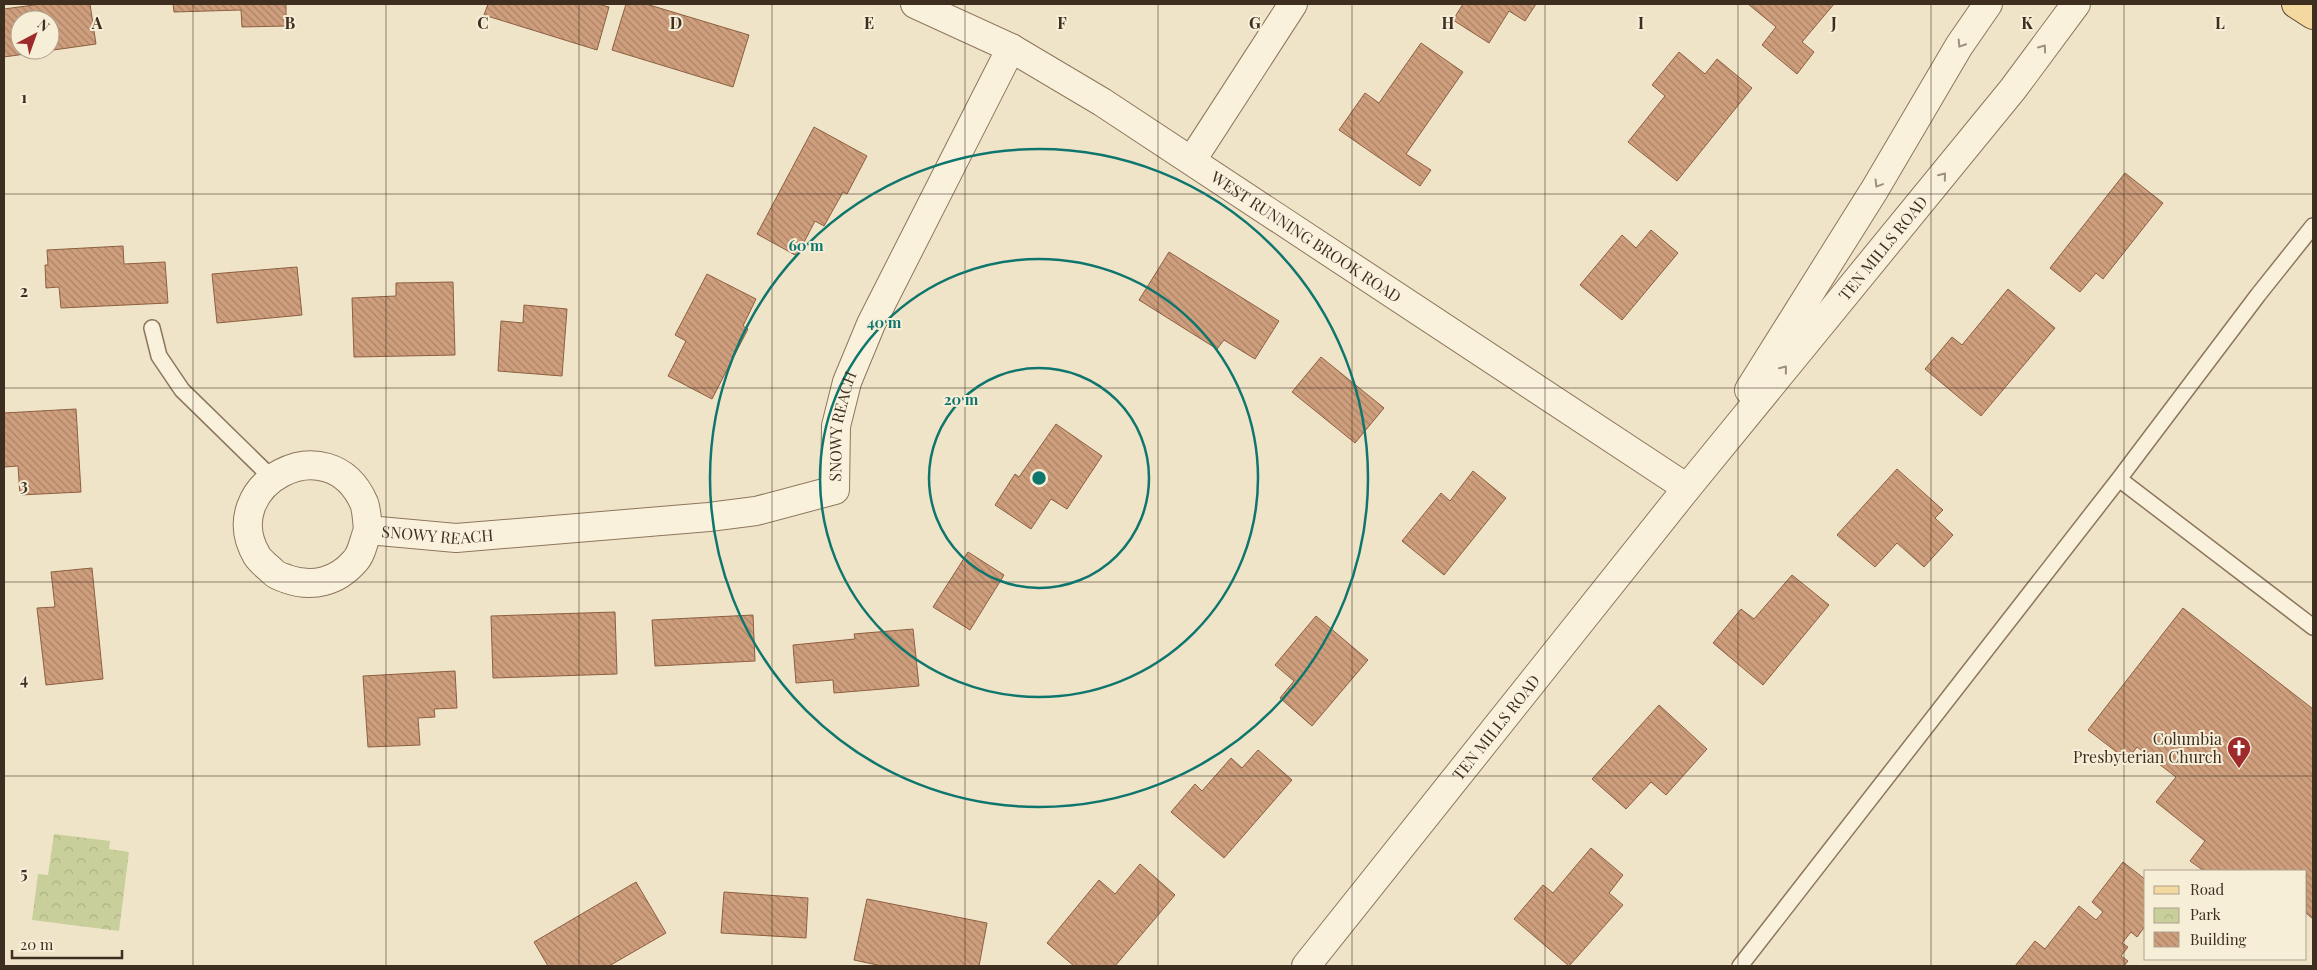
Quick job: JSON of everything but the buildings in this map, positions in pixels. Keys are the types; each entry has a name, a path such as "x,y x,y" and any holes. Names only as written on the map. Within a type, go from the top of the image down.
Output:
{"main road":[{"path":"2296,4 2313,16"}],"street":[{"name":"WEST RUNNING BROOK ROAD","path":"915,4 1011,48 1102,102 1687,488"},
{"path":"1192,160 1292,4"},
{"name":"TEN MILLS ROAD","path":"1687,488 1875,189 1959,46 1988,4"},
{"name":"TEN MILLS ROAD","path":"1306,966 1687,488 2014,89 2076,4"},
{"name":"SNOWY REACH","path":"368,530 456,538 699,518 756,511 835,490 836,426 847,382 871,324 1011,48"},
{"name":"SNOWY REACH","path":"310,464 333,470 350,482 364,504 368,530 357,560 341,574 321,583 299,583 276,575 258,556 248,531 251,507 264,483 287,468 310,464"}],"lane":[{"path":"1740,966 2313,226"},
{"path":"152,328 159,356 182,390 272,478"},
{"path":"2118,478 2313,627"}],"green space":[{"path":"54,834 110,841 109,849 129,852 119,931 32,920 38,874 48,875"}],"place":[{"name":"Columbia Presbyterian Church","path":"2239,769"}]}
